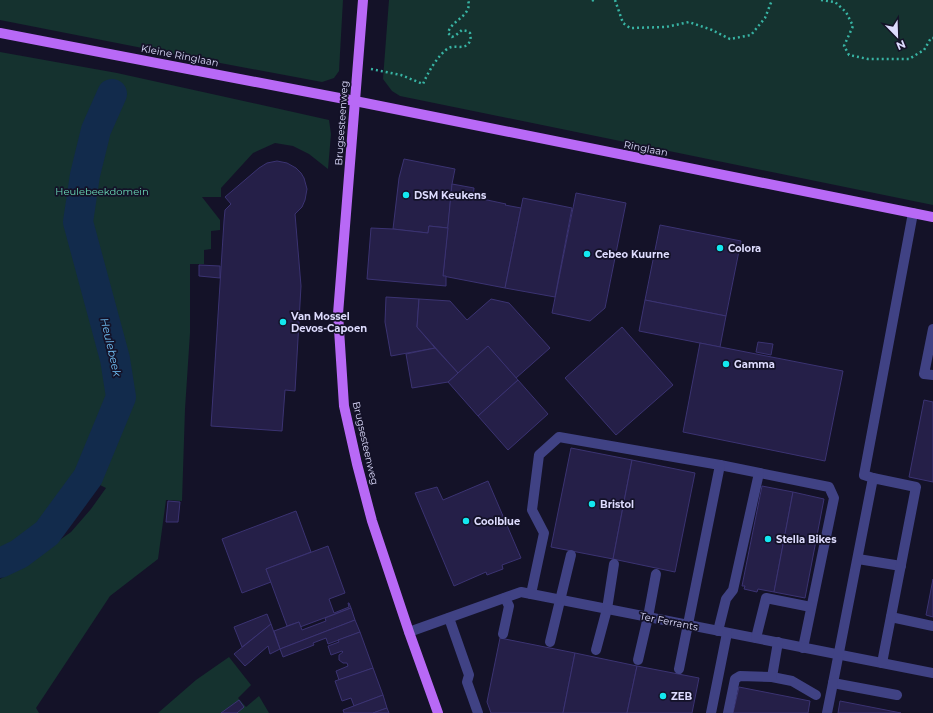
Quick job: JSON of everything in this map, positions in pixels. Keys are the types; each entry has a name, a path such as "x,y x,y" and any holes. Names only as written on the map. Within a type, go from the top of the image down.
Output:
{"main road":[{"name":"Brugsesteenweg","path":"363,0 338,314 344,406 372,521 438,713"},
{"name":"Kleine Ringlaan","path":"0,33 355,101"},
{"name":"Ringlaan","path":"355,101 933,217"}],"street":[{"path":"882,663 916,487 864,475 913,213"},
{"path":"933,329 924,374 933,375"},
{"path":"531,594 544,533 532,510 539,455 559,437 759,473 829,487 834,498 803,648"},
{"path":"679,669 720,466"},
{"path":"711,713 726,599 733,590 759,473"},
{"path":"827,713 873,478"},
{"path":"550,642 571,555"},
{"path":"858,558 901,566"},
{"path":"596,650 607,609 614,564"},
{"path":"638,660 656,574"},
{"name":"Ter Ferrants","path":"409,632 521,592 933,673"},
{"path":"503,634 509,606 505,598"},
{"path":"756,638 766,598 811,607"},
{"path":"891,617 933,626"},
{"path":"449,618 469,675 467,682 478,713"},
{"path":"772,677 778,642"},
{"path":"728,713 734,679 740,676 772,677 792,681 816,695"},
{"path":"833,683 897,695"}],"path":[{"path":"358,66 401,75 423,84 426,76 443,53 449,48 457,46 462,47 468,44 471,38 470,33 462,30 452,37 448,33 449,29 454,23 464,15 468,7 468,0"},
{"path":"615,0 623,23 630,28 666,27 689,22 712,30 730,40 751,34 766,18 772,0"},
{"path":"820,0 835,2 846,12 853,26 844,46 849,55 868,60 909,59 924,50 931,38 933,38"}],"green space":[{"path":"0,0 343,0 339,71 334,78 322,82 0,20"},
{"path":"389,0 933,0 933,205 400,96 392,91 383,79"},
{"name":"Heulebeekdomein","path":"0,52 117,73 329,120 331,134 328,169 309,154 293,146 275,143 253,153 221,188 221,197 202,197 220,220 220,230 211,231 211,249 204,250 204,264 190,264 190,333 185,409 182,501 166,500 158,559 110,596 36,708 39,713 0,713 0,579 25,565 71,532 91,509 106,488 88,479 30,542 0,552"},
{"path":"229,657 251,685 238,698 246,707 259,696 269,713 158,713 196,680"}],"building":[{"path":"404,159 455,169 452,184 448,228 429,226 428,233 393,229 399,178"},
{"path":"277,161 287,163 296,168 304,178 307,189 302,207 295,214 301,286 295,391 285,390 282,431 211,426 224,221 225,210 231,204 225,197 259,168 267,163"},
{"path":"452,184 474,188 473,197 521,208 505,288 443,276"},
{"path":"576,193 626,203 605,308 590,321 552,313"},
{"path":"523,198 572,208 555,297 505,288"},
{"path":"660,225 741,241 726,316 645,300"},
{"path":"429,226 448,228 443,276 446,276 446,286 367,279 371,228 428,233"},
{"path":"199,265 220,266 220,278 199,276"},
{"path":"386,297 419,299 417,327 435,348 391,356 385,322"},
{"path":"419,299 450,301 467,320 491,299 509,303 550,348 516,378 488,346 458,373 417,327"},
{"path":"645,300 726,316 720,347 639,331"},
{"path":"622,327 673,385 616,435 565,378"},
{"path":"758,342 773,344 771,355 756,352"},
{"path":"700,343 843,371 825,461 683,432"},
{"path":"488,346 518,380 478,416 448,382"},
{"path":"435,348 458,373 448,382 412,388 406,354"},
{"path":"518,380 548,414 508,450 478,416"},
{"path":"924,400 933,402 933,482 909,477"},
{"name":"Bristol","path":"571,448 632,460 613,559 551,547"},
{"path":"632,460 695,473 675,572 613,559"},
{"name":"Coolblue","path":"488,481 521,558 502,565 503,569 487,575 486,572 454,586 415,493 437,487 443,500"},
{"name":"Stella Bikes","path":"762,486 793,492 774,592 758,589 757,592 744,589 745,586 742,586"},
{"path":"793,492 824,499 805,598 774,592"},
{"path":"168,501 180,502 178,522 166,522"},
{"path":"296,511 311,552 266,569 271,582 242,593 222,539"},
{"path":"328,546 345,593 329,599 334,613 349,607 348,603 351,608 300,627 299,622 287,626 266,569"},
{"path":"933,579 933,617 926,615"},
{"path":"351,608 355,620 280,649 274,631 299,622 302,630 326,621 325,618"},
{"path":"267,614 271,624 242,647 234,627"},
{"path":"355,620 360,632 328,644 326,638 313,643 314,645 283,657 280,649"},
{"path":"271,624 280,649 270,654 268,646 245,666 234,654"},
{"path":"360,632 373,668 339,680 336,671 348,666 347,663 343,663 339,660 339,655 343,652 342,651 331,655 328,646 339,642 338,640"},
{"path":"500,638 575,653 563,713 491,713 487,702"},
{"path":"575,653 637,666 627,713 563,713"},
{"name":"ZEB","path":"637,666 699,678 692,713 627,713"},
{"path":"373,668 383,695 354,706 351,698 342,701 335,681"},
{"path":"739,687 810,701 808,713 733,713"},
{"path":"383,695 387,708 373,713 344,713 343,710"},
{"path":"239,700 244,707 237,713 221,713"},
{"path":"840,701 901,713 838,713"},
{"path":"387,708 389,713 373,713"}],"waterway":[{"name":"Heulebeek","path":"0,563 19,554 47,533 88,477 121,397 115,359 78,222 85,175 96,130 112,94"}],"place":[{"name":"DSM Keukens","path":"406,195"},
{"name":"Colora","path":"720,248"},
{"name":"Cebeo Kuurne","path":"587,254"},
{"name":"Van Mossel Devos-Capoen","path":"283,322"},
{"name":"Gamma","path":"726,364"},
{"name":"Bristol","path":"592,504"},
{"name":"Coolblue","path":"466,521"},
{"name":"Stella Bikes","path":"768,539"},
{"name":"ZEB","path":"663,696"}]}
